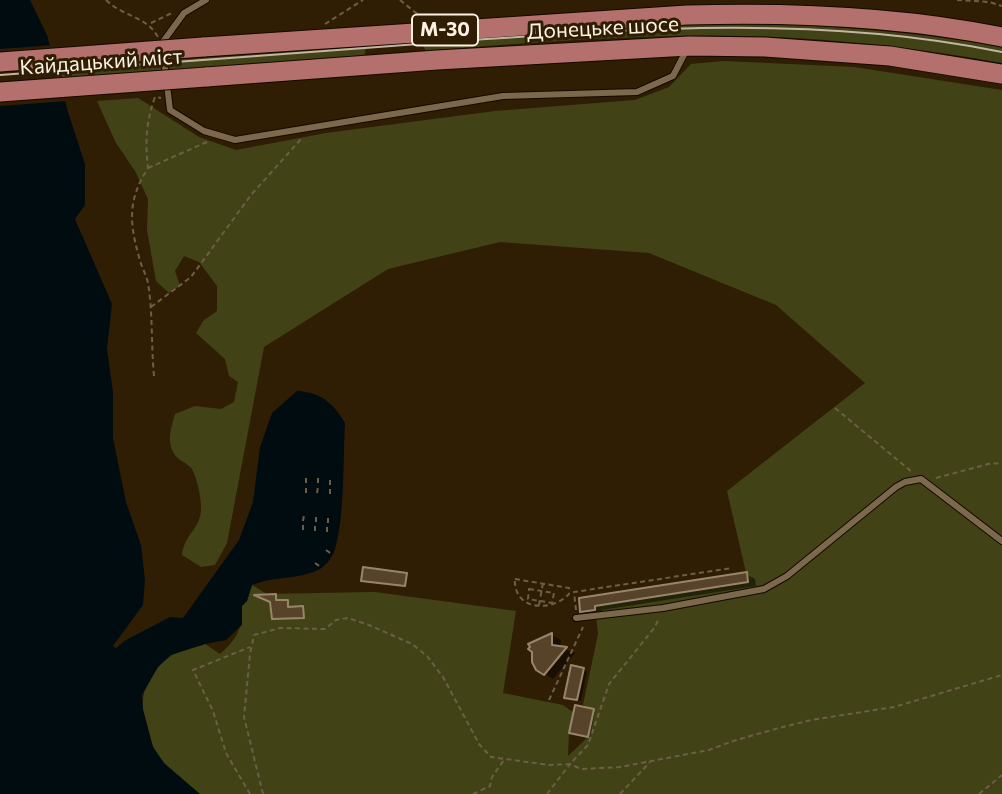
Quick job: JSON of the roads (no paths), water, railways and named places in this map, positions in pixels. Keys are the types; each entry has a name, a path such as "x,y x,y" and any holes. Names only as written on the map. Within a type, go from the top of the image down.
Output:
{"highway":[{"name":"Донецьке шосе","path":"203,47 687,15 757,13 889,21 1002,37"},
{"name":"Донецьке шосе","path":"206,77 437,60 689,46 839,51 890,56 1002,74"},
{"name":"Кайдацький міст","path":"0,62 203,47"},
{"name":"Кайдацький міст","path":"0,92 206,77"}],"lane":[{"path":"206,0 184,13 162,43 170,110 204,131 235,140 503,96 636,92 673,76 689,46"},
{"path":"576,618 663,608 764,589 787,576 896,487 921,479 1002,541"}],"tram line":[{"path":"0,75 527,36 663,29 799,29 866,33 934,40 1002,52"}]}
